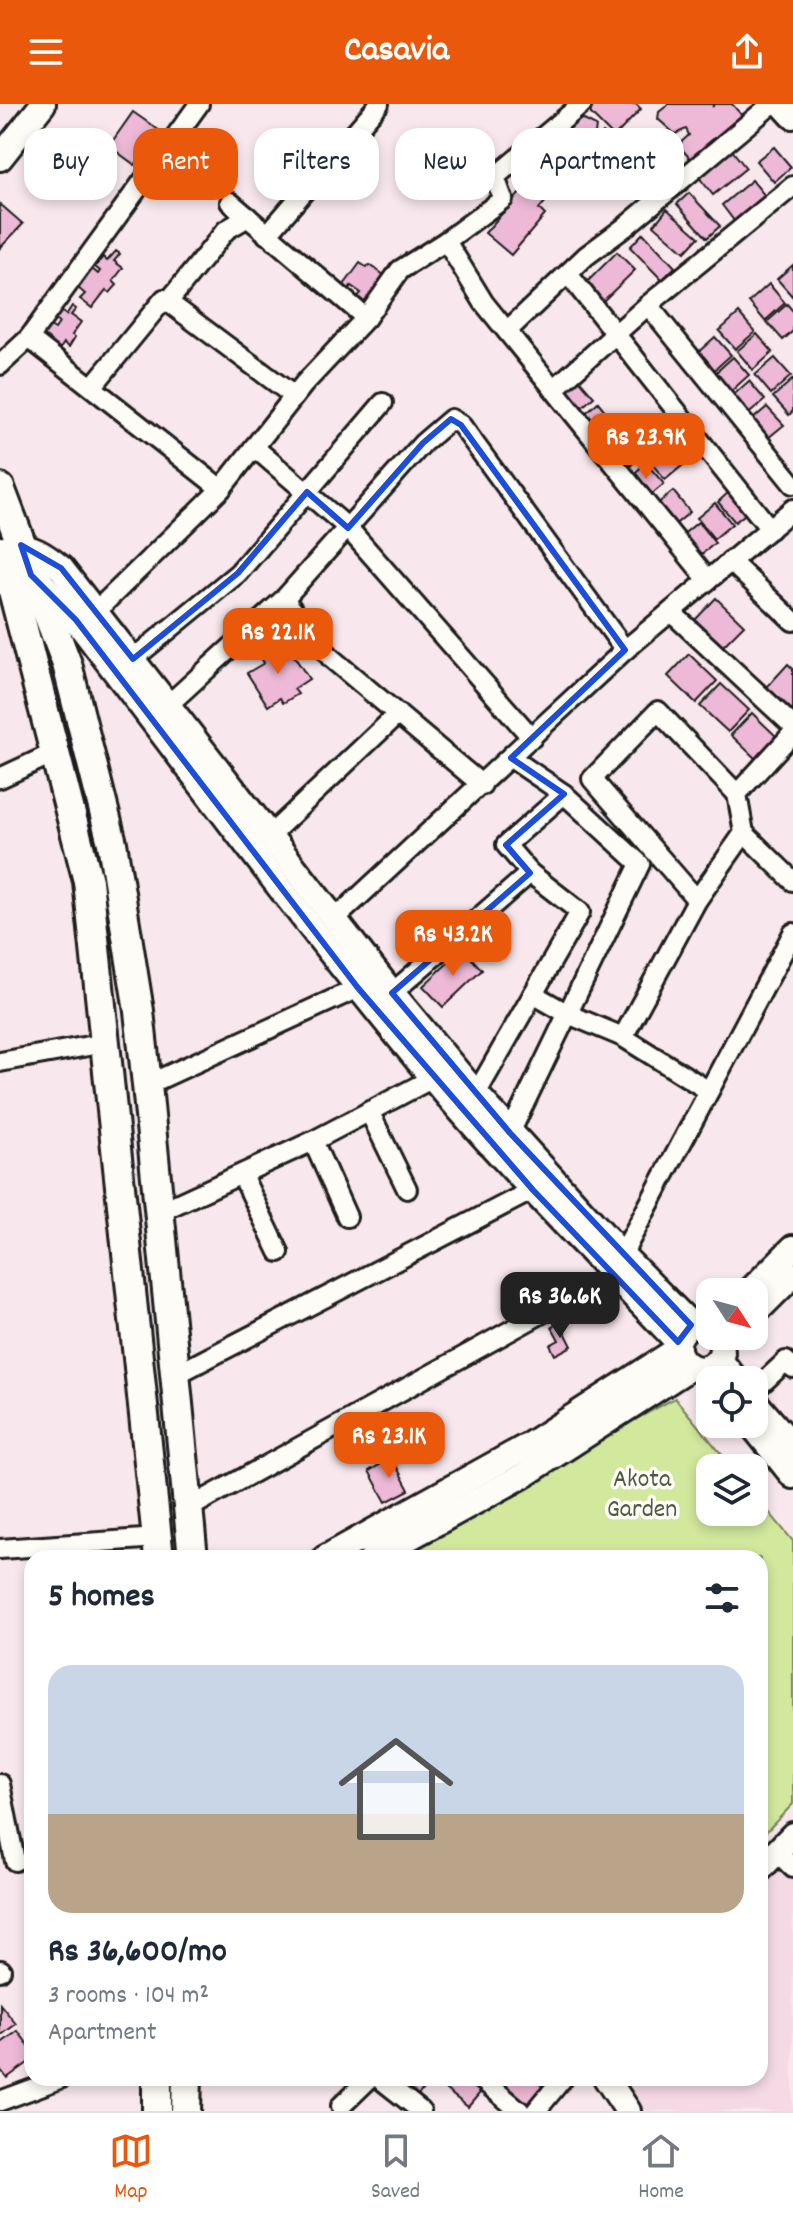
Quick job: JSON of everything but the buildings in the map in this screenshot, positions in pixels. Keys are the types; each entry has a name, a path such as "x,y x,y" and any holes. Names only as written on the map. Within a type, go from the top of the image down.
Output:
{"main road":[{"path":"0,158 43,104"},
{"path":"782,104 793,116"},
{"path":"0,488 12,559 88,881 158,1548"},
{"path":"12,559 40,553 61,568 392,993 617,1265"},
{"path":"12,559 76,620 358,988 433,1078 533,1190 696,1339"},
{"path":"12,559 67,664 112,843 139,1011 192,1550"},
{"path":"763,1278 793,1248"},
{"path":"768,1300 793,1275"},
{"path":"384,1550 478,1487 529,1445 702,1350"},
{"path":"708,1350 723,1366"},
{"path":"768,1417 793,1446"},
{"path":"762,1438 793,1476"},
{"path":"342,1550 478,1487"},
{"path":"157,2086 157,2111"},
{"path":"186,2111 187,2086"},
{"path":"611,2086 628,2111"}],"street":[{"path":"267,235 379,104"},
{"path":"94,613 221,489 294,396 366,318 400,270 503,199 495,177 582,104"},
{"path":"507,331 568,274 772,104"},
{"path":"0,365 29,338 189,108"},
{"path":"554,389 615,333 793,186"},
{"path":"230,202 366,318"},
{"path":"168,302 226,230 248,217"},
{"path":"446,241 484,303 708,580"},
{"path":"568,274 770,529"},
{"path":"92,387 164,299 294,396"},
{"path":"648,305 793,484"},
{"path":"29,338 221,489"},
{"path":"133,659 238,573 383,403"},
{"path":"169,704 284,599 423,443 451,419 461,425 625,650"},
{"path":"254,447 348,528 532,738"},
{"path":"336,918 625,650 793,510"},
{"path":"730,561 793,621"},
{"path":"284,599 331,658 482,785"},
{"path":"671,612 793,726"},
{"path":"697,900 592,779 658,711 737,794 744,833 793,881"},
{"path":"269,836 398,714"},
{"path":"737,794 793,733"},
{"path":"0,778 56,752"},
{"path":"510,1133 640,864 564,794 511,758"},
{"path":"476,1094 580,912 530,873 506,845 564,794"},
{"path":"623,1037 697,900 744,833"},
{"path":"392,993 530,873"},
{"path":"189,1508 617,1265 793,933"},
{"path":"147,1085 358,988"},
{"path":"533,994 568,1014 623,1037 709,1091"},
{"path":"0,1062 105,1043"},
{"path":"159,1212 313,1141 433,1078"},
{"path":"369,1111 407,1189"},
{"path":"313,1141 347,1217"},
{"path":"242,1175 279,1252"},
{"path":"177,1374 533,1190"},
{"path":"768,1380 791,1361"},
{"path":"0,1549 158,1548"},
{"path":"0,1784 15,1861"},
{"path":"7,2104 45,2086"},
{"path":"341,2106 362,2086"},
{"path":"389,2086 421,2111"},
{"path":"490,2086 520,2111"},
{"path":"536,2111 556,2086"}],"highlighted area":[{"path":"451,419 461,425 625,650 511,758 564,794 506,845 530,873 392,993 510,1133 691,1325 678,1342 533,1190 358,988 76,620 31,575 21,545 61,568 133,659 238,573 307,492 348,528 423,443"}],"shaded area":[{"path":"793,1838 793,2111 632,2111 614,2086 768,2086 768,1864"}],"green space":[{"name":"Akota Garden","path":"675,1398 696,1423 696,1438 708,1438 721,1454 696,1454 696,1526 768,1526 768,1511 793,1541 793,1804 768,1830 768,1550 397,1550"}]}
